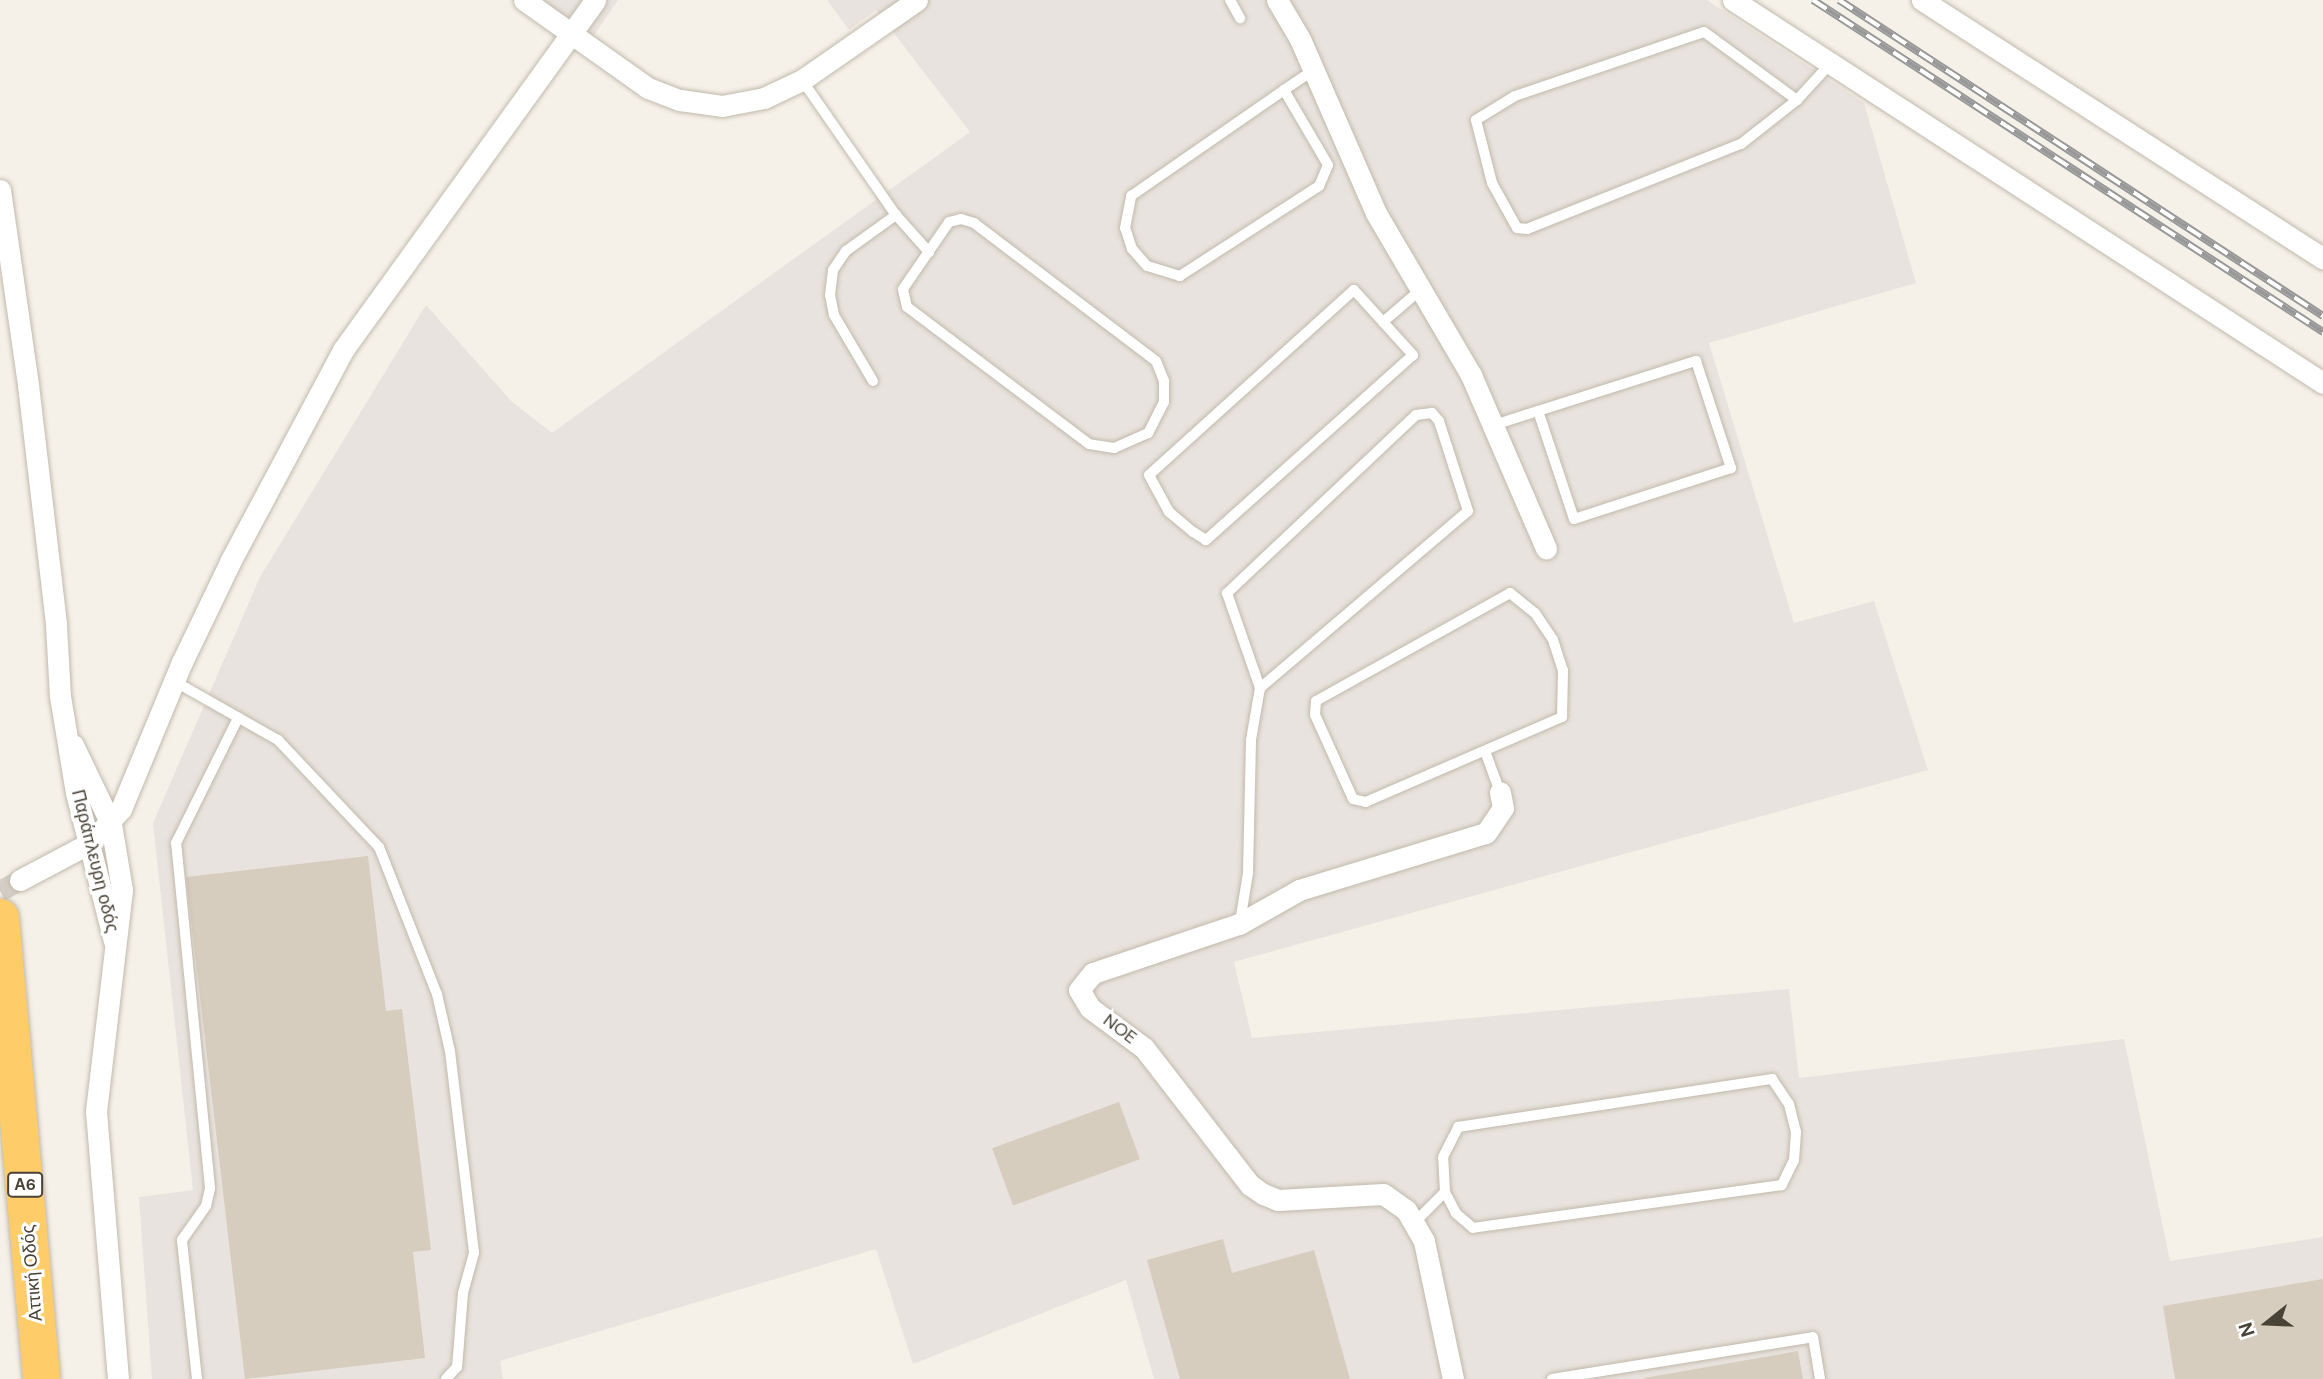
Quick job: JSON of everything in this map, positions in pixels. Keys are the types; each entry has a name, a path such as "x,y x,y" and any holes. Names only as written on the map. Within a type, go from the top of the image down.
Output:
{"highway":[{"name":"Αττική Οδός","path":"0,917 41,1379"}],"street":[{"path":"524,0 570,35 649,88 681,100 722,106 764,99 802,80 917,0"},
{"path":"20,880 90,843 111,824 174,681 255,512 343,350 595,0"},
{"path":"1277,0 1314,70 1376,213 1419,291 1448,332 1546,548"},
{"path":"1733,0 2323,383"},
{"path":"1922,0 2323,258"},
{"path":"0,190 28,384 56,625 60,696 69,737"},
{"name":"Παράπλευρη οδός","path":"69,737 111,824 122,890 114,941"},
{"name":"Παράπλευρη οδός","path":"69,737 90,843 114,941"},
{"name":"Παράπλευρη οδός","path":"89,774 113,783 141,760"},
{"name":"NOE","path":"1453,1379 1423,1241 1415,1222 1395,1200 1382,1194 1278,1200 1263,1194 1250,1185 1144,1048 1082,1000 1082,984 1093,973 1239,924 1299,890 1486,833 1503,808 1500,792"},
{"path":"42,870 81,868 94,875 104,892"},
{"path":"114,941 96,1111 118,1379"}],"lane":[{"path":"1230,0 1240,18"},
{"path":"1797,100 1704,32 1515,96 1476,120 1492,183 1517,228 1527,229 1741,144 1797,100 1830,64"},
{"path":"1284,90 1328,164 1319,186 1180,276 1147,266 1132,249 1125,228 1130,196 1284,90 1314,70"},
{"path":"802,80 896,215 929,252"},
{"path":"873,382 834,315 830,295 833,270 846,251 896,215"},
{"path":"961,219 974,223 1156,361 1165,392 1156,424 1126,446 1089,444 907,307 903,289 929,252 949,222 961,219"},
{"path":"1354,290 1383,322 1413,355 1206,540 1169,512 1149,475 1354,290"},
{"path":"1383,322 1419,291"},
{"path":"1492,426 1538,411 1696,361 1731,468 1574,519 1538,411"},
{"path":"1239,924 1248,873 1251,740 1260,688 1227,593 1416,415 1432,413 1439,421 1468,511 1260,688"},
{"path":"1510,593 1535,613 1559,654 1565,685 1562,717 1485,751 1366,802 1353,799 1315,715 1316,701 1510,593"},
{"path":"174,681 278,740 379,847 437,994 450,1051 474,1253 463,1293 457,1367 446,1379"},
{"path":"197,1379 182,1240 206,1206 210,1188 176,843 238,718"},
{"path":"1485,751 1500,792"},
{"path":"1415,1222 1445,1192 1443,1157 1458,1127 1772,1079 1794,1118 1796,1146 1782,1185 1473,1228 1456,1213 1445,1192"},
{"path":"1552,1379 1813,1337 1821,1379"}],"shaded area":[{"path":"538,0 618,0 592,38"},
{"path":"827,0 1707,0 1864,103 1916,283 1709,343 1794,623 1874,601 1928,770 1234,962 1252,1038 1789,989 1799,1078 2124,1039 2170,1261 2323,1237 2323,1379 1154,1379 1126,1280 913,1364 876,1249 500,1361 503,1379 152,1379 139,1197 193,1190 153,823 260,577 426,305 511,401 552,433 970,132 876,10 849,30"}],"building":[{"path":"368,856 386,1011 402,1009 431,1250 413,1252 425,1358 245,1379 186,877"},
{"path":"1119,1102 1140,1159 1013,1205 992,1148"},
{"path":"1223,1239 1232,1273 1314,1250 1350,1379 1180,1379 1147,1260"},
{"path":"2323,1279 2323,1379 2175,1379 2163,1306"},
{"path":"1798,1351 1803,1379 1644,1378"}],"tunnel":[{"path":"0,891 20,880"}],"railway":[{"path":"1813,0 2323,332"},
{"path":"1839,0 2323,316"}]}
